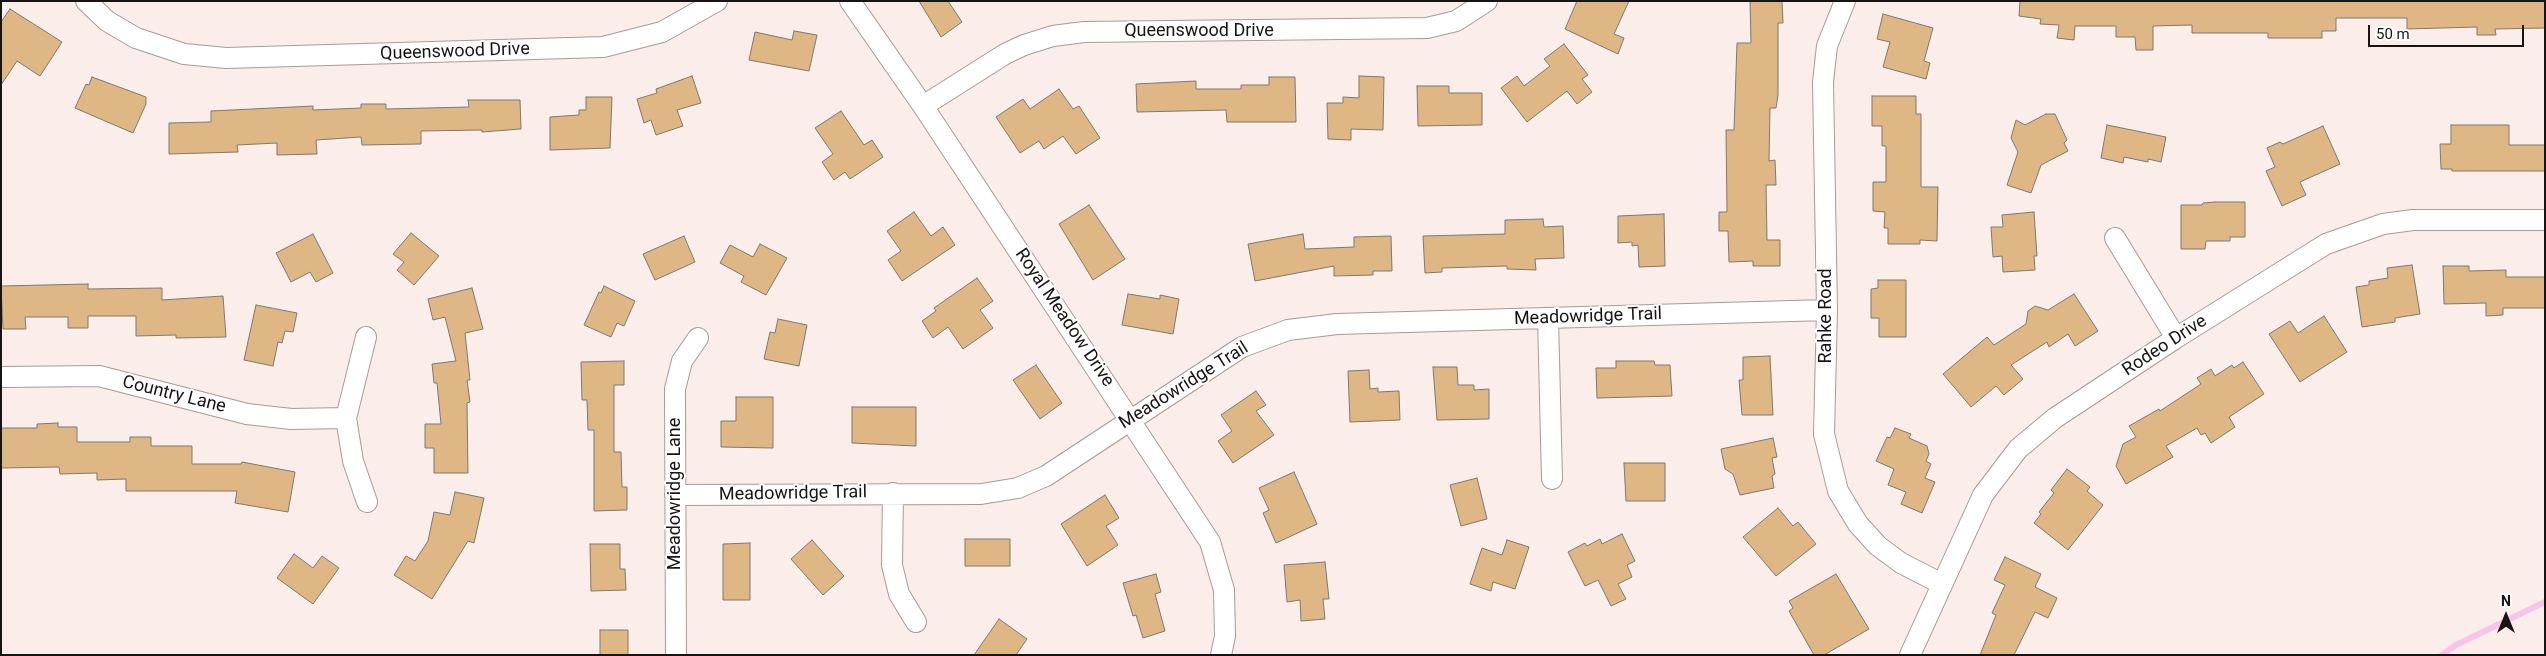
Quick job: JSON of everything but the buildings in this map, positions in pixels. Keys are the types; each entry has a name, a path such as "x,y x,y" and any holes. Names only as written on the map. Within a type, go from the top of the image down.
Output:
{"street":[{"name":"Queenswood Drive","path":"86,1 107,21 136,38 184,54 226,58 603,48 662,32 717,1"},
{"name":"Royal Meadow Drive","path":"850,1 923,106 1210,542 1224,590 1225,636 1221,655"},
{"name":"Queenswood Drive","path":"923,106 1006,54 1024,45 1053,36 1084,32 1428,28 1456,21 1487,1"},
{"name":"Rahke Road","path":"1845,1 1827,46 1823,82 1826,310 1824,434 1838,491 1858,524 1878,546 1901,563 1942,584"},
{"name":"Rodeo Drive","path":"1910,655 1983,495 2018,449 2055,418 2176,338 2326,244 2383,224 2413,220 2545,220"},
{"path":"2115,238 2176,338"},
{"name":"Meadowridge Trail","path":"675,495 980,494 1018,488 1046,476 1130,418 1242,346 1288,330 1337,324 1826,310"},
{"path":"1548,318 1552,479"},
{"path":"366,337 346,418 353,462 367,502"},
{"name":"Meadowridge Lane","path":"676,655 675,390 682,361 698,338"},
{"name":"Country Lane","path":"1,377 99,376 247,414 291,419 346,418"},
{"path":"892,493 892,565 899,594 916,622"}],"waterway":[{"path":"2442,655 2456,645 2545,602"}]}
